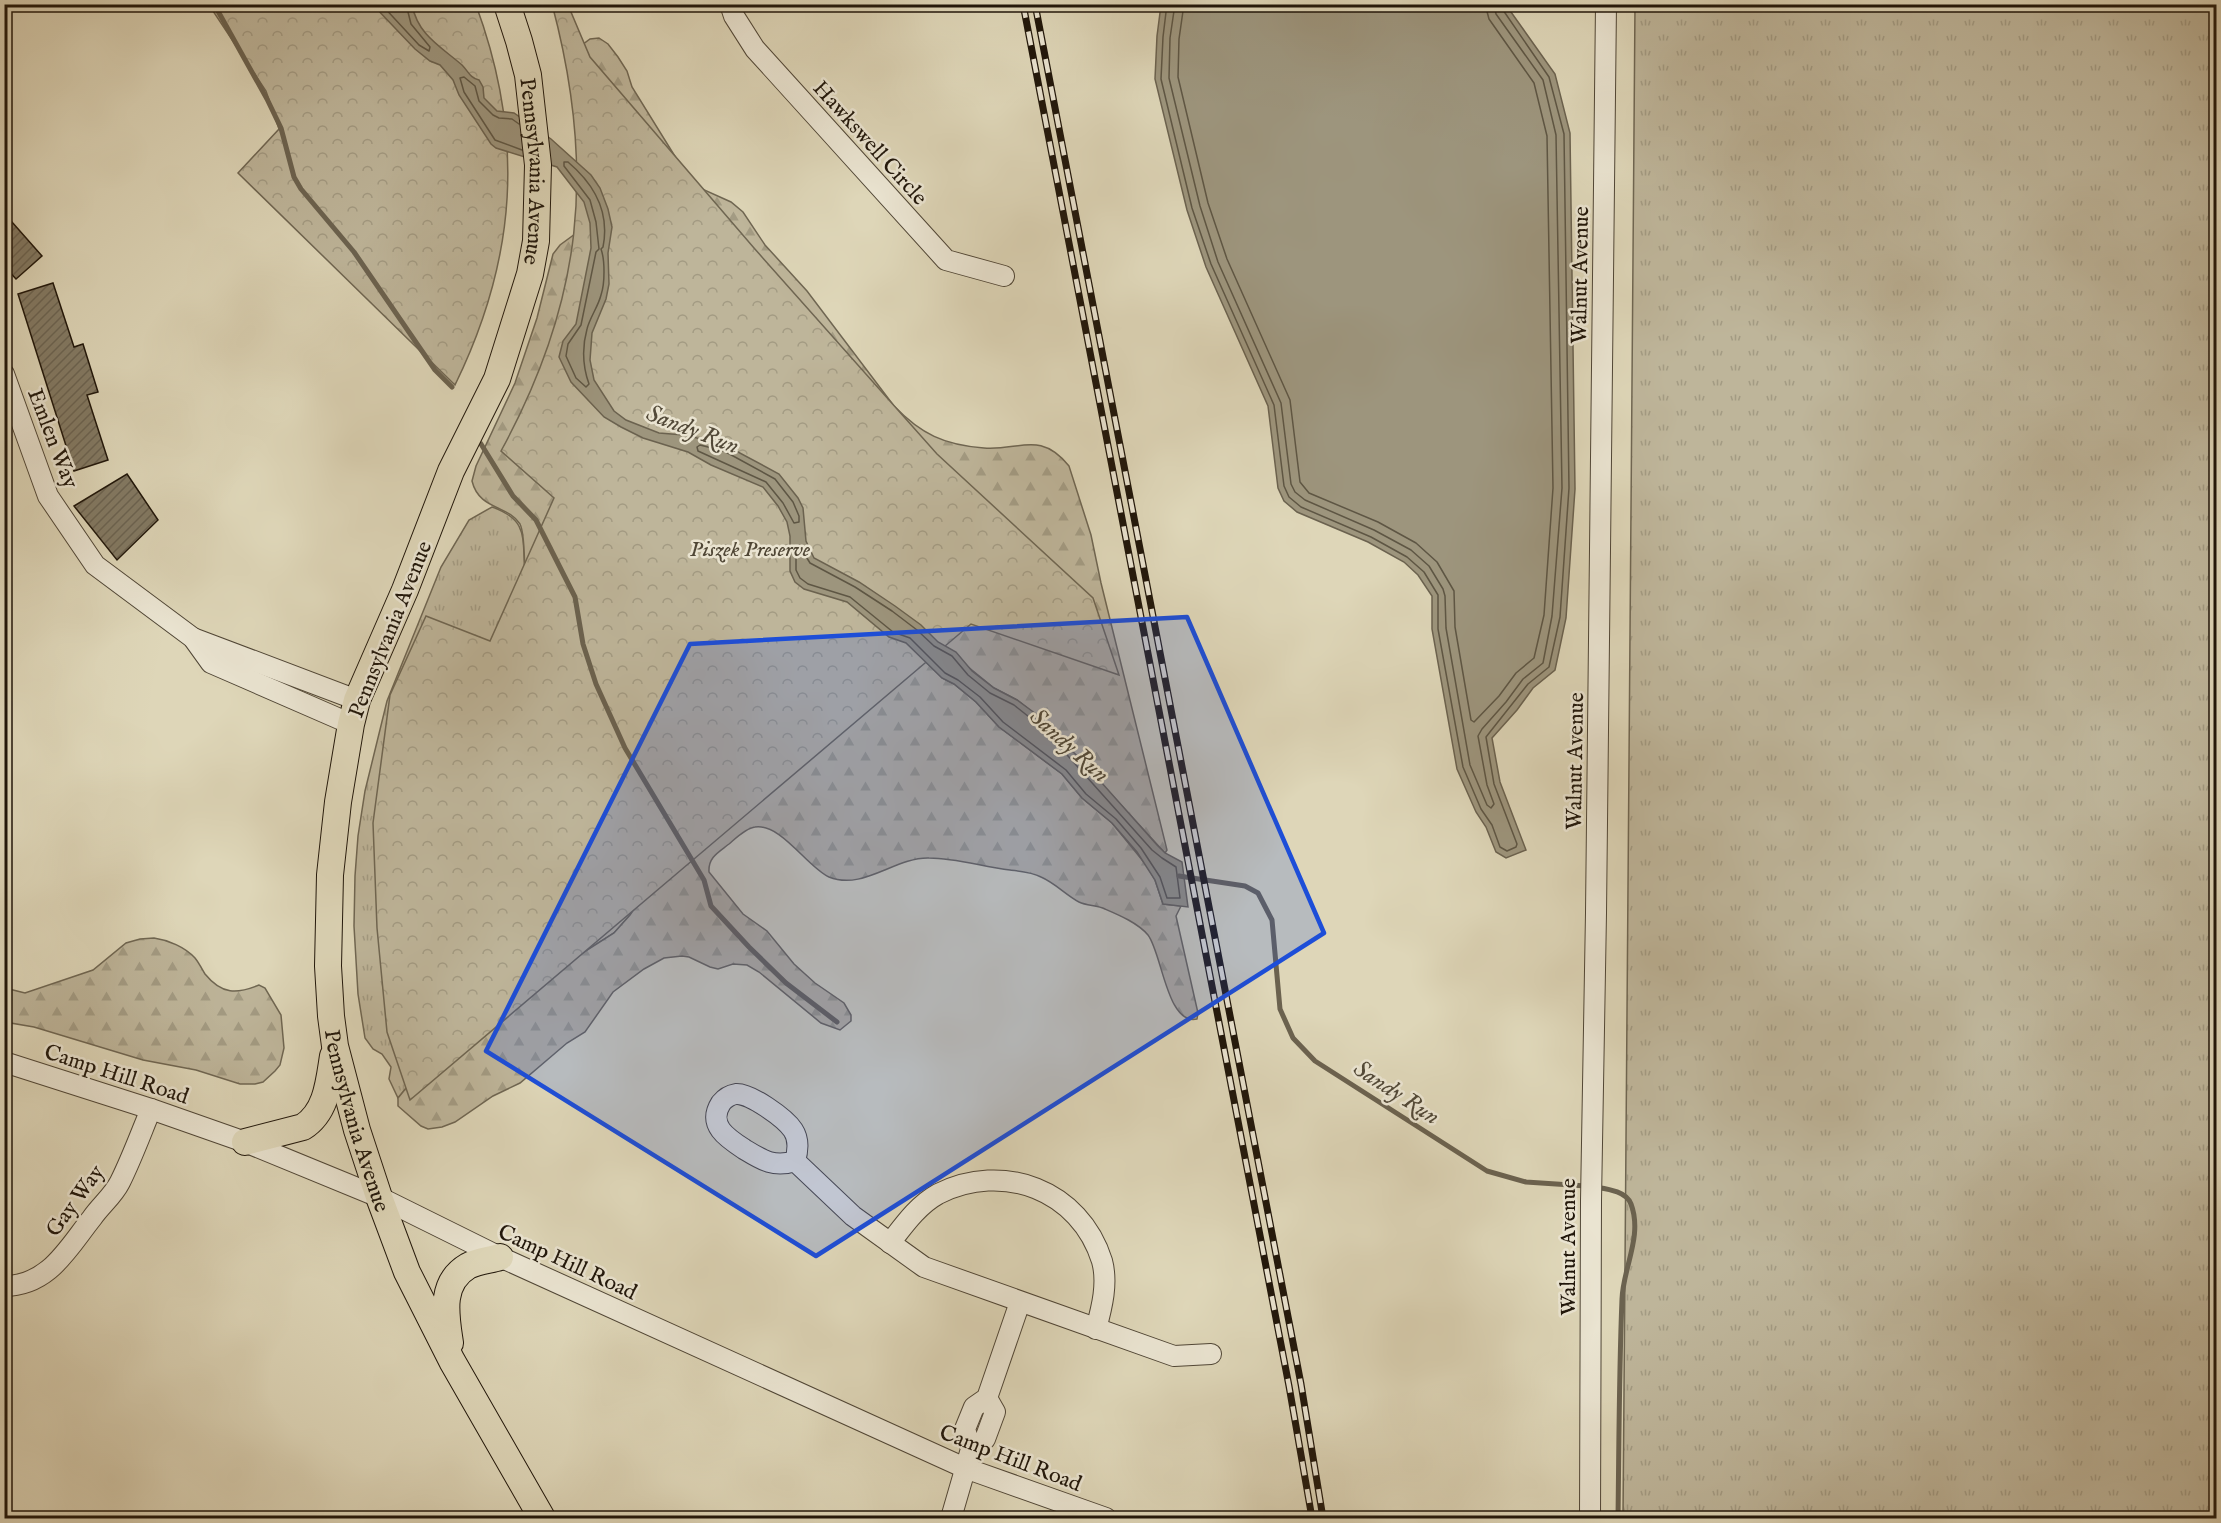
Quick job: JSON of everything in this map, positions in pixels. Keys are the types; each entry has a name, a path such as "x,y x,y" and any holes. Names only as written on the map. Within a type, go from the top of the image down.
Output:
{"main road":[{"name":"Pennsylvania Avenue","path":"507,4 519,41 533,108 538,165 536,241 530,274 497,379 451,471 354,712 338,802 330,874 328,966 335,1047 357,1130 407,1272 452,1361 542,1518"},
{"path":"245,1142 303,1127 311,1122 327,1094 335,1047"},
{"path":"452,1361 445,1309 450,1285 468,1266 500,1257"}],"street":[{"name":"Hawkswell Circle","path":"730,4 734,16 755,49 946,260 1004,276"},
{"name":"Walnut Avenue","path":"1590,1518 1591,1201 1606,4"},
{"name":"Emlen Way","path":"4,374 48,496 95,565 193,638 272,666 354,712"},
{"name":"Camp Hill Road","path":"4,1062 245,1142 379,1197 500,1257 1106,1518"},
{"name":"Gay Way","path":"4,1286 32,1282 62,1258 121,1181 151,1109"},
{"path":"795,1161 853,1216 924,1267 1174,1356 1211,1354"},
{"path":"890,1243 921,1207 937,1195 956,1187 981,1180 1005,1180 1034,1186 1069,1208 1093,1239 1102,1262 1104,1286 1103,1304 1096,1329"},
{"path":"951,1518 968,1458 965,1430 974,1407 987,1398 1020,1302"}],"highlighted area":[{"path":"1187,617 1324,933 816,1256 486,1051 690,644"}],"green space":[{"name":"Piszek Preserve","path":"552,4 568,5 590,57 754,248 937,454 1093,598 1119,675 971,624 410,1100 387,1032 377,928 373,823 390,695 426,616 490,641 554,498 501,451 529,395 550,341 565,287 574,233 577,178 574,122 566,64"},
{"path":"209,5 476,5 492,54 502,103 507,150 507,197 502,244 491,291 476,338 455,385 238,173 279,129 266,91"},
{"path":"1635,5 2216,5 2216,1518 1623,1518"},
{"path":"599,38 608,44 627,71 632,87 676,158 702,189 731,202 743,212 765,245 807,291 904,416 924,431 945,441 984,448 1039,445 1058,455 1069,466 1091,535 1167,850 1165,853 1047,724 1017,700 994,688 940,644 582,45 590,39"},
{"path":"590,223 909,645 942,678 954,684 976,702 999,727 1062,774 1082,798 1112,823 1147,866 1155,880 1163,904 1181,906 1176,916 1198,1013 1197,1019 1187,1018 1172,1000 1153,944 1144,931 1110,911 1079,902 1037,875 960,861 929,858 916,859 867,877 842,880 829,877 821,872 784,838 765,828 755,827 748,829 715,855 710,862 709,872 743,914 767,931 794,964 815,983 844,1003 851,1015 851,1021 840,1030 821,1023 759,972 747,965 733,964 718,969 689,957 664,958 644,969 613,992 585,1032 567,1043 520,1083 493,1096 455,1122 428,1129 421,1126 398,1106 398,1098 407,1087 573,959 614,933 643,896 525,572 522,528 515,518 481,497 472,481 476,466 515,383 537,318 553,254 560,245"},
{"path":"492,507 504,512 518,524 523,540 525,572 643,896 614,933 573,959 407,1087 398,1098 389,1079 391,1067 382,1054 373,1049 365,1038 358,994 354,926 355,876 365,791 387,701 441,567 469,520"},
{"path":"154,938 181,947 195,958 211,981 224,989 237,991 259,985 265,988 281,1015 284,1048 280,1065 263,1082 240,1084 196,1070 143,1060 34,1027 5,1022 5,988 25,993 93,970 126,943"}],"water":[{"path":"373,5 412,5 419,24 425,32 471,76 479,80 483,87 484,98 497,111 514,113 551,139 591,175 600,188 612,227 608,253 609,284 606,299 592,333 590,360 594,380 614,411 626,420 659,433 684,435 723,444 779,474 803,508 806,541 814,558 859,582 895,606 921,625 938,642 956,652 972,671 994,688 1017,700 1036,714 1085,764 1157,845 1165,853 1182,862 1188,907 1163,904 1155,880 1137,852 1112,823 1082,798 1062,774 999,727 976,702 954,684 942,678 906,643 889,637 847,602 804,589 795,582 790,571 790,536 787,522 763,487 711,465 688,452 643,438 621,427 604,417 571,382 559,357 563,341 576,324 591,248 590,223 584,202 557,167 496,148 491,144 459,95 453,80 440,65 430,61 415,49"},
{"path":"1161,5 1506,5 1555,74 1570,133 1575,489 1566,618 1555,670 1533,688 1492,738 1500,782 1526,850 1506,858 1496,852 1457,769 1432,629 1432,596 1418,575 1404,562 1368,542 1297,512 1284,501 1278,488 1268,406 1206,267 1187,210 1155,79"}],"building":[{"path":"4,213 42,256 16,279 4,266"},
{"path":"53,283 74,347 83,344 98,392 87,395 108,460 74,471 18,294"},
{"path":"127,474 158,520 117,560 74,506"}],"waterway":[{"path":"214,4 281,128 294,177 301,189 354,252 435,370 452,387"},
{"path":"481,444 513,496 536,520 575,597 583,644 596,684 625,748 704,880 711,906 786,983 837,1022"},
{"name":"Sandy Run","path":"1179,876 1245,886 1258,893 1272,920 1280,1009 1293,1038 1315,1061 1487,1171 1526,1182 1586,1186"},
{"name":"Sandy Run","path":"1595,1187 1616,1191 1629,1200 1635,1228 1622,1299 1618,1518"}],"railway":[{"path":"1023,4 1289,1386 1312,1518"},
{"path":"1035,4 1301,1384 1323,1518"}]}
